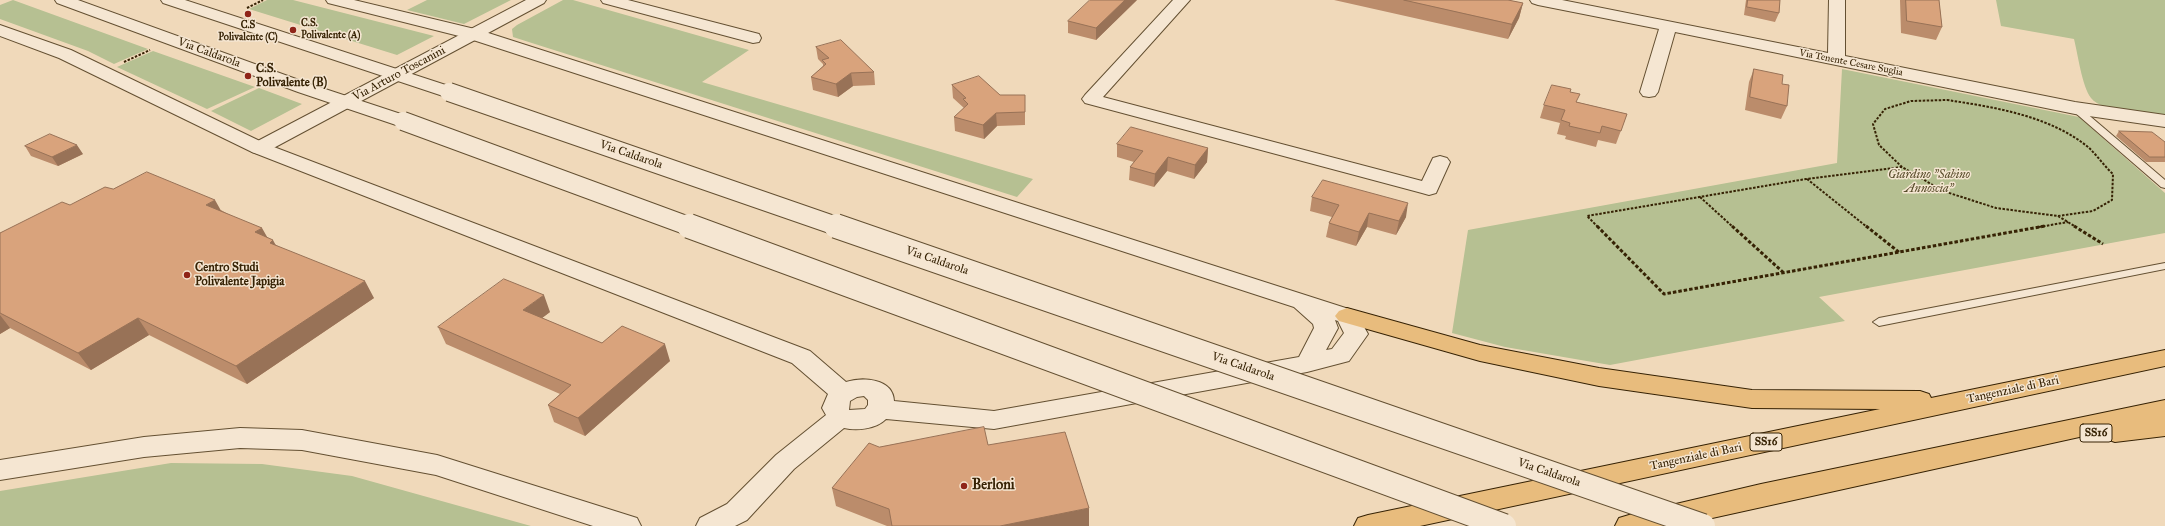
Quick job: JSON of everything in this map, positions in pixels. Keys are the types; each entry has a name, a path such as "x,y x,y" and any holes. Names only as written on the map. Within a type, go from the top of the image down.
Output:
{"highway":[{"name":"SS16","path":"1347,316 1480,353 1599,377 1752,398 1961,400"},
{"name":"Tangenziale di Bari","path":"1368,526 2165,358"},
{"name":"SS16","path":"1629,526 1769,494 2165,409"},
{"name":"SS16","path":"2028,439 2165,427"}],"street":[{"name":"Via Caldarola","path":"63,0 346,102 403,121 1504,526"},
{"name":"Via Caldarola","path":"169,0 400,75 1703,526"},
{"path":"0,30 65,54 259,148 801,357 853,421 872,416 880,409 994,420 1068,408 1307,364 1340,355 1356,334 1347,316 473,34 334,0"},
{"name":"Via Arturo Toscanini","path":"259,148 400,75 538,0"},
{"path":"609,0 753,38"},
{"path":"1182,0 1091,99 1429,189 1440,162"},
{"name":"Via Tenente Cesare Suglia","path":"1538,0 2075,108 2165,121"},
{"path":"1836,60 1837,0"},
{"path":"1649,92 1668,26"},
{"path":"1297,300 1323,320 1326,328 1307,364"},
{"path":"710,526 736,512 841,405"},
{"path":"0,470 144,447 240,438 302,440 437,465 627,526"}],"lane":[{"path":"2075,108 2165,185"},
{"path":"1879,322 2165,266"}],"path":[{"path":"242,10 263,0"},
{"path":"118,65 156,48"},
{"path":"1910,100 1947,100 1996,107 2043,123 2084,145 2113,174 2112,200 2093,211 2058,216 1996,208 1944,190 1902,167 1879,145 1873,124 1885,109 1910,100"},
{"path":"1902,167 1806,179 1587,216 1664,294 1784,274 2068,222"},
{"path":"1806,179 1900,253"},
{"path":"1700,197 1784,274"},
{"path":"2058,216 2104,244"}],"green space":[{"path":"13,0 148,49 114,64 88,51 0,19 0,5"},
{"path":"267,0 293,0 434,36 397,55 249,9"},
{"path":"427,0 511,0 464,24 407,10"},
{"path":"563,0 573,0 749,50 702,82 1033,179 1017,197 513,37 512,29 517,25"},
{"path":"1996,0 2165,0 2165,116 2115,110 2097,103 2091,98 2085,86 2074,39 2001,26"},
{"path":"153,51 255,87 207,109 117,67"},
{"name":"Giardino \"Sabino Annoscia\"","path":"1842,69 2079,117 2165,193 2165,233 1819,297 1845,321 1610,365 1505,347 1452,333 1468,230 1837,163"},
{"path":"259,88 302,104 251,131 211,111"},
{"path":"171,463 262,464 352,476 531,526 0,526 0,491"}],"building":[{"path":"1090,0 1125,0 1096,28 1068,21"},
{"path":"1404,0 1508,0 1523,3 1512,24"},
{"path":"1748,0 1780,0 1779,13 1747,7"},
{"path":"1906,0 1939,0 1942,27 1907,21"},
{"path":"841,40 874,72 851,73 836,84 811,77 826,64 822,60 829,58 816,47"},
{"path":"1754,69 1783,75 1782,84 1789,85 1787,106 1750,97"},
{"path":"979,76 1000,95 1025,95 1025,112 996,113 983,125 954,117 968,104 963,99 966,98 952,85"},
{"path":"1552,85 1571,89 1570,92 1580,94 1576,102 1627,114 1621,131 1602,126 1600,133 1569,126 1570,123 1561,120 1565,110 1544,105"},
{"path":"1131,127 1208,148 1195,165 1168,157 1155,174 1130,167 1143,151 1117,144"},
{"path":"2119,131 2152,132 2165,142 2165,157 2150,157"},
{"path":"50,134 77,145 52,157 25,146"},
{"path":"147,172 215,200 206,205 262,228 255,232 273,240 270,243 365,281 236,366 138,318 78,353 0,313 0,233 62,202 70,205 105,187 113,189"},
{"path":"1323,180 1408,203 1399,221 1369,213 1359,232 1329,223 1339,205 1312,197"},
{"path":"504,279 544,295 523,310 602,343 622,326 665,344 578,418 548,405 571,385 438,327"},
{"name":"Berloni","path":"984,427 988,445 1065,432 1089,508 1000,526 892,526 889,509 832,488 869,443 879,447"}],"place":[{"name":"C.S Polivalente (C)","path":"248,14"},
{"name":"C.S. Polivalente (A)","path":"293,30"},
{"name":"C.S. Polivalente (B)","path":"248,76"},
{"name":"Centro Studi Polivalente Japigia","path":"187,275"},
{"name":"Berloni","path":"964,486"}]}
